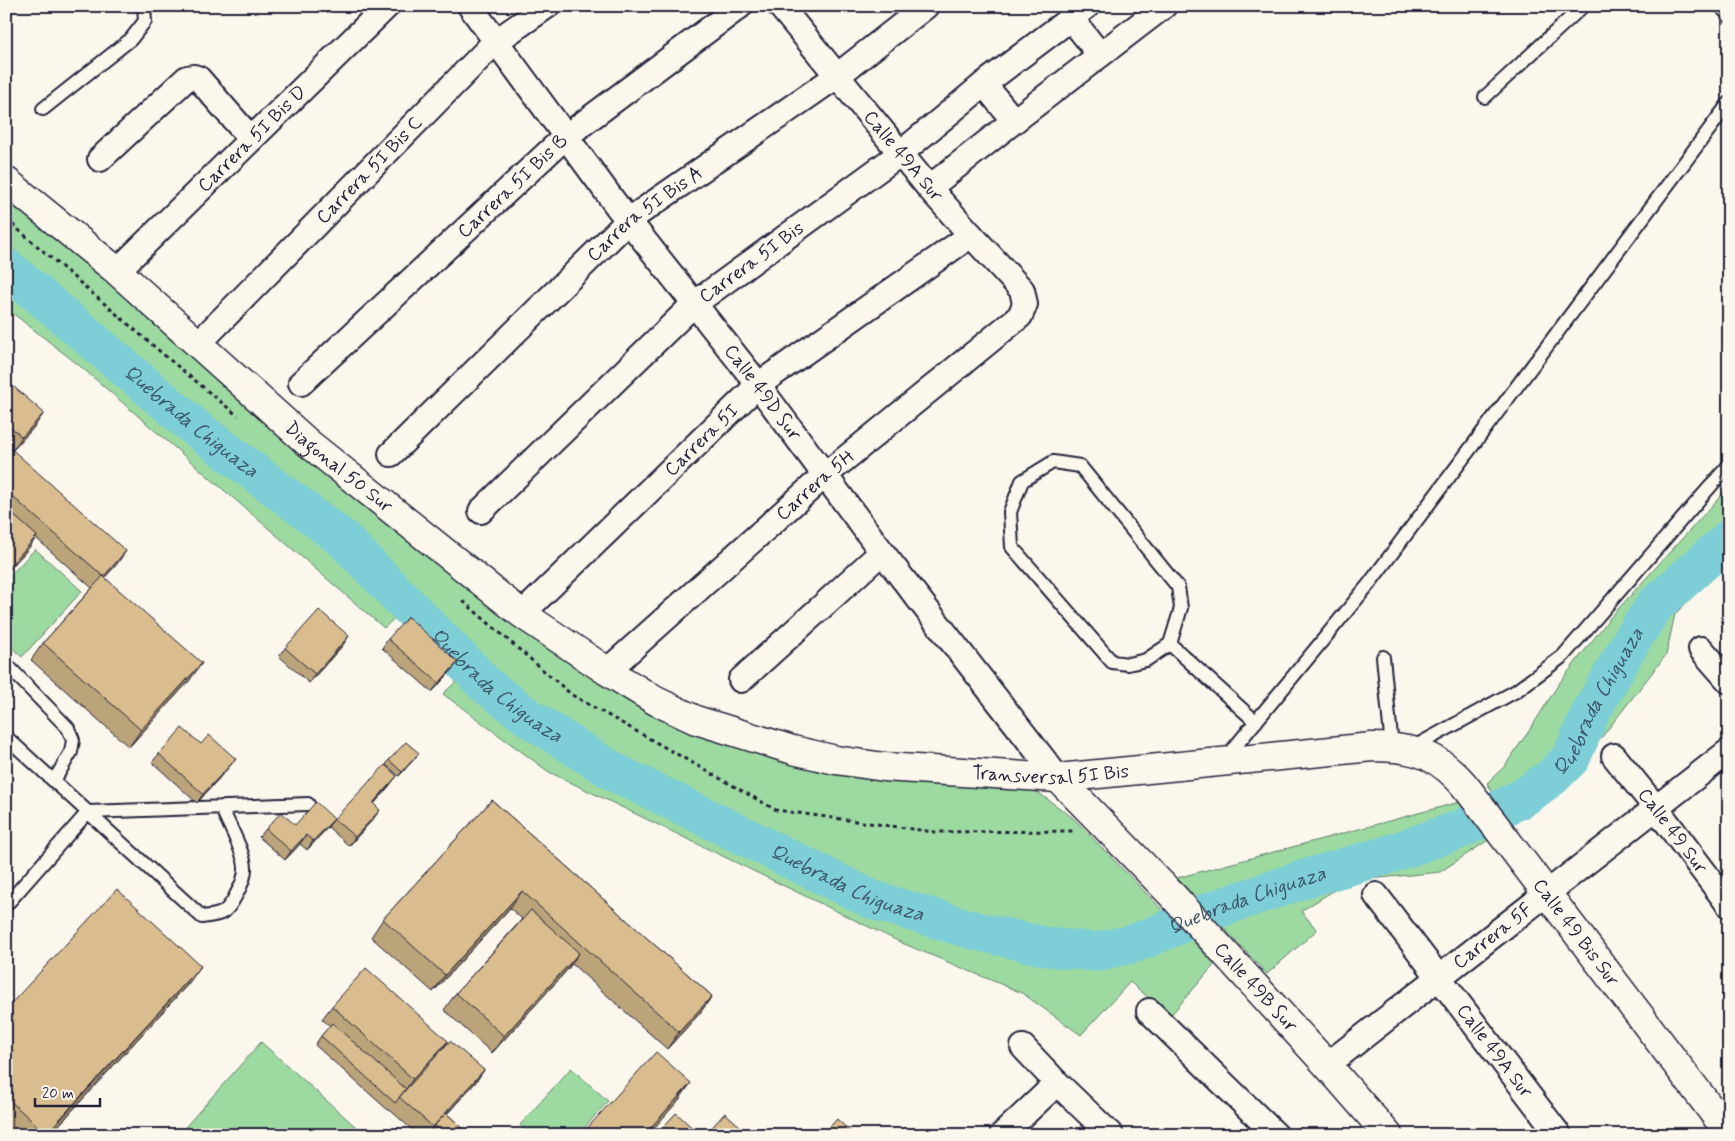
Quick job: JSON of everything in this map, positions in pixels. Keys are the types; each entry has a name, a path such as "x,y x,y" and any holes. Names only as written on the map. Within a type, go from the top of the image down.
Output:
{"street":[{"name":"Carrera 5I Bis D","path":"116,271 387,6"},
{"name":"Calle 49D Sur","path":"470,6 565,137 758,385 882,552 1058,778"},
{"name":"Carrera 5I Bis C","path":"198,344 495,42 547,6"},
{"name":"Carrera 5I Bis B","path":"301,384 565,137 740,6"},
{"name":"Calle 49A Sur","path":"780,6 929,188 1022,290 1025,304"},
{"name":"Carrera 5I Bis A","path":"391,454 629,220 837,76 926,6"},
{"path":"929,188 1164,6"},
{"path":"1079,12 1100,55"},
{"name":"Carrera 5I Bis","path":"481,511 694,304 901,153 984,84 1079,12"},
{"path":"100,159 187,78 194,77 198,79 251,139"},
{"path":"984,84 1014,121"},
{"name":"Diagonal 50 Sur","path":"6,181 116,271 307,442 522,614 607,671 656,701 696,720"},
{"name":"Carrera 5I","path":"522,614 758,385 970,235"},
{"name":"Carrera 5H","path":"607,671 824,476 1020,316 1025,304"},
{"path":"741,680 882,552"},
{"path":"1701,649 1729,681"},
{"name":"Transversal 5I Bis","path":"696,720 793,750 836,760 884,767 1058,778 1372,747 1401,748"},
{"name":"Calle 49 Bis Sur","path":"1401,748 1424,754 1442,763 1457,776 1729,1132"},
{"name":"Carrera 5F","path":"1327,1065 1729,751"},
{"name":"Calle 49 Sur","path":"1614,756 1729,905"},
{"name":"Calle 49B Sur","path":"1058,778 1173,896 1388,1135"},
{"name":"Calle 49A Sur","path":"1376,896 1559,1135"},
{"path":"1148,1012 1276,1135"},
{"path":"1023,1047 1111,1135"},
{"path":"1002,1135 1057,1083"}],"lane":[{"path":"43,109 131,39 145,21 144,6"},
{"path":"1485,97 1583,6"},
{"path":"1721,6 1729,16"},
{"path":"1224,761 1369,584 1729,103"},
{"path":"1053,462 1080,466 1178,587 1182,608 1170,644 1146,660 1128,664 1112,662 1012,546 1010,512 1022,481 1053,462"},
{"path":"1383,657 1401,748 1516,691 1563,656 1729,465"},
{"path":"1170,644 1256,722"},
{"path":"6,664 68,728 73,740 71,752 54,781"},
{"path":"6,737 202,917 218,916 230,906 241,885 246,869 240,850 221,807"},
{"path":"6,905 88,812 308,804"}],"green space":[{"path":"6,194 675,722 1013,784 1039,793 1073,818 1215,964 1170,1016 1130,982 1081,1035 1022,993 902,943 549,772 443,694 462,676 401,612 384,628 80,366 6,308"},
{"path":"1729,487 1729,561 1675,614 1666,655 1594,747 1511,821 1487,783 1504,767 1558,685 1609,619"},
{"path":"35,549 82,591 22,657 6,642 6,580"},
{"path":"1467,800 1493,837 1440,872 1349,881 1301,911 1317,930 1267,974 1177,878"},
{"path":"261,1042 365,1135 178,1135"},
{"path":"571,1068 608,1101 578,1135 531,1135 520,1125"}],"building":[{"path":"6,380 44,413 22,437 6,423"},
{"path":"7,445 126,551 104,576 6,491"},
{"path":"10,512 37,536 6,570 6,517"},
{"path":"103,576 202,663 141,730 43,643"},
{"path":"319,610 349,636 315,674 285,648"},
{"path":"408,617 458,662 439,683 388,639"},
{"path":"182,728 201,744 209,735 236,759 203,794 159,754"},
{"path":"406,742 419,753 402,772 389,760"},
{"path":"385,765 397,776 373,803 380,810 355,837 334,819"},
{"path":"492,800 712,996 679,1032 522,891 445,975 383,919"},
{"path":"316,802 334,819 313,841 306,835 291,851 266,829 281,812 295,825"},
{"path":"117,889 201,966 46,1134 6,1097 6,1009"},
{"path":"531,910 579,953 504,1036 456,993"},
{"path":"366,968 448,1041 413,1079 332,1006"},
{"path":"332,1023 406,1089 395,1103 321,1036"},
{"path":"450,1041 484,1070 433,1127 399,1097"},
{"path":"656,1052 691,1083 644,1135 581,1135"},
{"path":"446,1113 470,1135 445,1135 435,1125"},
{"path":"676,1113 697,1132 695,1135 656,1135"},
{"path":"725,1113 750,1135 705,1135"},
{"path":"837,1119 854,1135 822,1135"}],"waterway":[{"name":"Quebrada Chiguaza","path":"6,267 197,429 343,539 486,685 532,720 614,772 873,900 976,931 1048,947 1096,952 1136,943 1211,911 1304,879 1387,855 1461,829 1524,797 1552,777 1571,758 1590,714 1632,640 1655,605 1729,539"}]}
